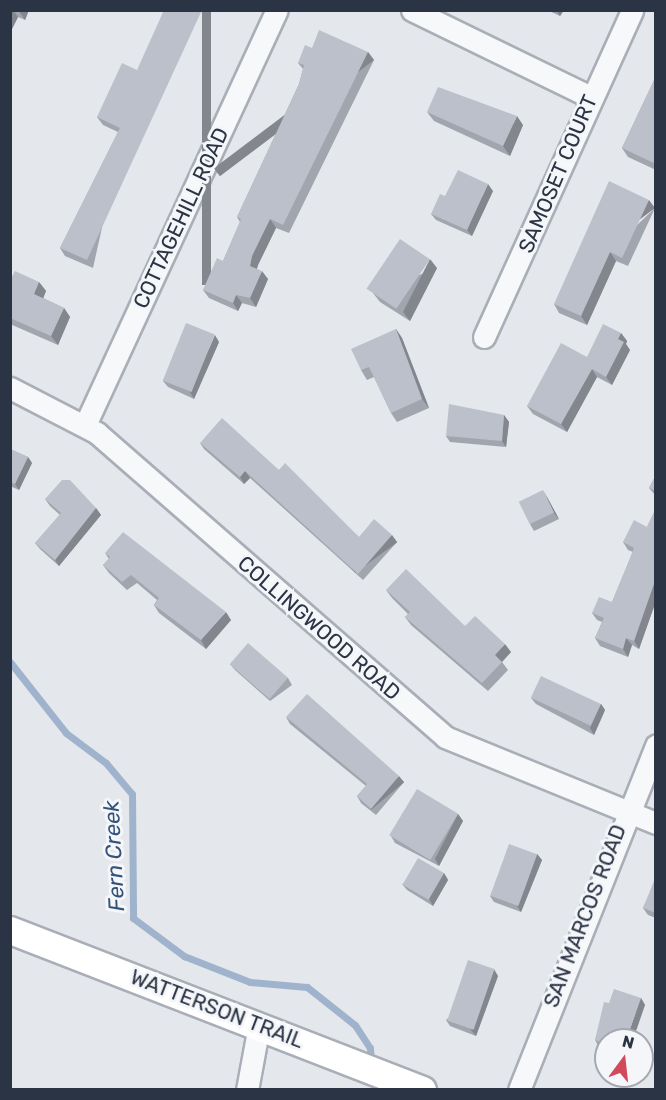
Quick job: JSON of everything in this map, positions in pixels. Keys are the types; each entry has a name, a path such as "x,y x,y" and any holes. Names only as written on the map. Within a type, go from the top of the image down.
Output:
{"main road":[{"name":"WATTERSON TRAIL","path":"10,930 422,1089"}],"street":[{"name":"COTTAGEHILL ROAD","path":"85,425 277,10"},
{"path":"411,10 590,97"},
{"name":"SAMOSET COURT","path":"484,337 590,97 632,10"},
{"name":"COLLINGWOOD ROAD","path":"10,388 85,425 445,737 656,823"},
{"name":"SAN MARCOS ROAD","path":"519,1089 625,812 656,745"},
{"path":"247,1089 259,1025"}],"building":[{"path":"164,10 202,10 87,260 60,248 120,128 97,117 122,63 137,70"},
{"path":"319,30 368,52 283,225 270,219 252,256 250,266 262,271 250,298 236,295 233,303 203,290 217,258 223,261 241,219 237,217 299,84 304,65 298,63 305,45 312,48"},
{"path":"656,76 656,164 622,148"},
{"path":"438,87 517,116 503,146 427,112"},
{"path":"458,170 488,184 467,230 431,214 440,194 445,196"},
{"path":"609,181 649,200 622,258 610,252 581,316 554,304"},
{"path":"400,239 430,259 396,309 366,289"},
{"path":"15,271 39,282 34,294 64,308 51,336 10,318 10,280"},
{"path":"186,323 215,335 192,392 163,380"},
{"path":"603,324 621,333 618,339 624,342 606,377 592,369 561,424 527,406 561,343 587,357"},
{"path":"396,329 422,399 391,413 369,367 361,370 351,349"},
{"path":"449,404 504,415 502,441 446,436"},
{"path":"222,418 279,470 285,463 359,537 374,519 392,535 358,574 245,471 240,477 200,443"},
{"path":"10,449 28,457 15,484 10,482"},
{"path":"656,475 656,491 649,488"},
{"path":"62,480 70,480 96,508 55,560 35,543 61,513 45,499"},
{"path":"543,490 554,512 530,524 519,502"},
{"path":"656,508 656,578 634,641 626,638 623,649 595,638 604,618 592,613 599,597 612,602 634,548 623,542 634,520 647,527"},
{"path":"123,532 226,612 201,640 154,605 159,598 131,575 122,582 103,565 110,557 105,553"},
{"path":"406,569 465,626 475,616 505,644 495,655 502,662 482,683 405,617 410,612 386,590"},
{"path":"248,643 288,678 270,699 230,664"},
{"path":"541,676 601,704 591,726 531,698"},
{"path":"307,694 399,776 371,809 357,796 367,784 286,717"},
{"path":"417,789 458,814 430,860 389,835"},
{"path":"509,844 537,854 518,906 490,896"},
{"path":"418,858 444,873 428,900 402,885"},
{"path":"654,881 656,882 656,913 643,908"},
{"path":"468,960 494,969 474,1030 447,1021"},
{"path":"614,989 641,998 630,1028 598,1028 604,1002 609,1003"}],"waterway":[{"name":"Fern Creek","path":"10,662 66,733 106,763 132,794 133,918 184,956 250,982 307,987 355,1025 370,1048 371,1063"}]}
